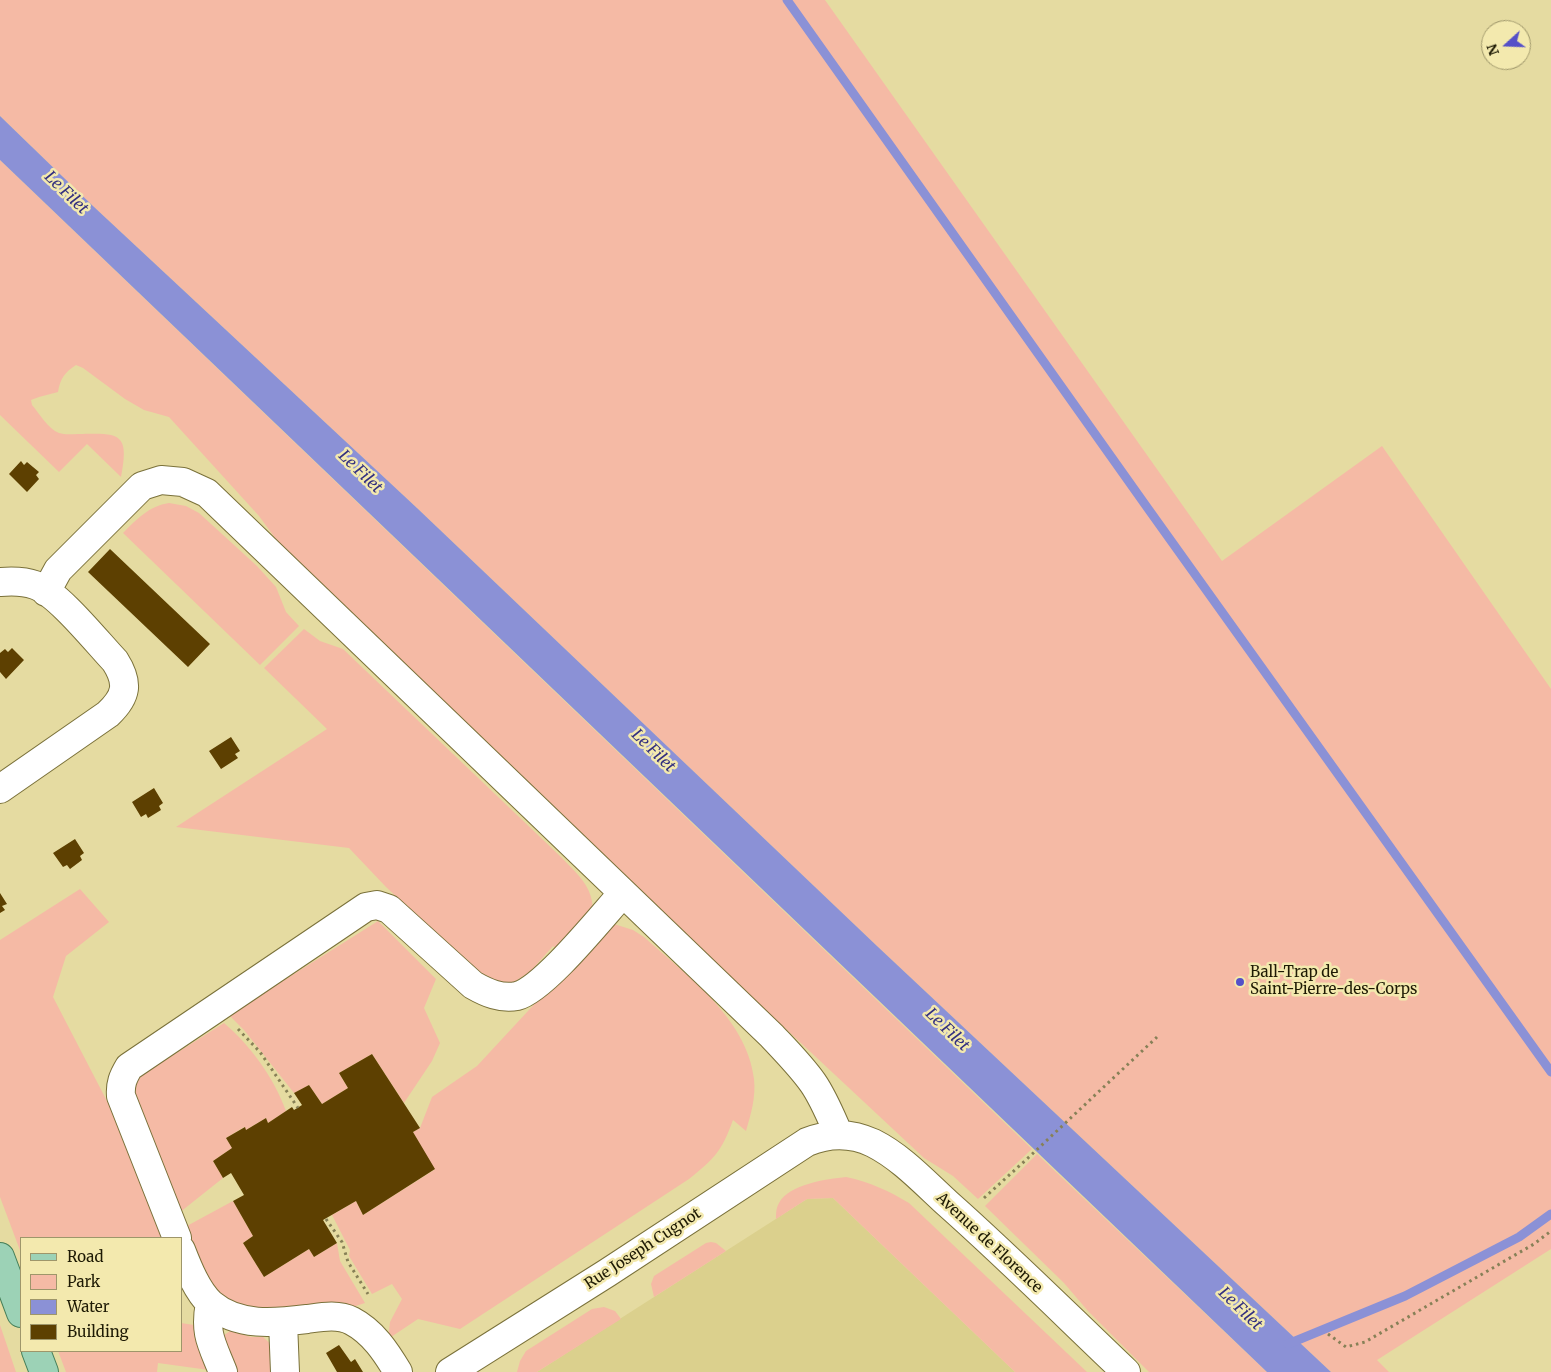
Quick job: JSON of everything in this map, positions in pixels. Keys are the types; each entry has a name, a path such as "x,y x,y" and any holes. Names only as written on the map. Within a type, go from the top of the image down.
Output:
{"main road":[{"path":"0,1257 20,1310"},
{"path":"36,1352 44,1372"}],"street":[{"path":"46,592 58,570 142,486 161,480 183,482 206,493 796,1061 825,1103 839,1135"},
{"path":"0,582 14,581 35,585 54,597 115,661 123,673 124,691 118,703 108,714 0,789"},
{"path":"176,1237 121,1096 120,1086 123,1076 129,1067 366,907 377,906 389,909 474,985 484,992 507,997 517,996 538,984 623,893"},
{"name":"Avenue de Florence","path":"839,1135 861,1138 899,1160 963,1217 1126,1372"},
{"name":"Rue Joseph Cugnot","path":"450,1372 648,1247 807,1142 823,1136 839,1135"},
{"path":"182,1252 198,1286 210,1303 228,1315 255,1322 283,1322 330,1316 351,1320 369,1333 387,1353 398,1372"},
{"path":"210,1303 207,1327 223,1372"},
{"path":"283,1322 285,1372"}],"path":[{"path":"215,1009 248,1038 274,1071 298,1108"},
{"path":"963,1217 1157,1037"},
{"path":"326,1219 342,1242 348,1262 371,1300 375,1321 369,1333"},
{"path":"1328,1334 1346,1346 1365,1342 1534,1244 1551,1231"}],"shaded area":[{"path":"833,1198 1015,1372 537,1372 807,1199"}],"green space":[{"path":"0,0 825,0 1222,561 1382,446 1551,689 1551,1249 1377,1360 1389,1372 1331,1372 877,946 417,508 93,206 0,116"},
{"path":"0,160 1032,1149 978,1199 953,1176 924,1158 711,959 281,546 259,516 169,417 144,410 76,365 64,376 58,392 31,400 32,405 47,424 59,433 103,434 118,438 122,443 124,451 121,477 87,444 59,472 0,415"},
{"path":"169,503 186,506 199,513 257,566 276,587 286,612 299,626 260,665 123,533 149,510"},
{"path":"304,629 320,641 343,649 561,857 579,875 587,888 593,912 559,951 553,946 530,972 509,985 484,979 386,887 349,848 176,827 327,729 264,668"},
{"path":"80,889 109,922 66,956 53,997 109,1105 162,1237 20,1237 20,1250 0,1197 0,940"},
{"path":"378,921 436,979 424,1008 440,1043 432,1061 404,1103 372,1054 339,1073 348,1088 322,1104 309,1085 294,1093 244,1030 229,1015"},
{"path":"614,924 633,930 644,937 678,967 712,999 740,1036 749,1057 754,1079 754,1099 746,1131 733,1120 716,1154 689,1179 460,1329 418,1319 388,1339 390,1322 402,1299 392,1284 372,1294 349,1256 350,1250 332,1215 356,1201 363,1215 434,1170 413,1132 420,1128 432,1097 477,1066 604,929"},
{"path":"224,1023 261,1063 286,1111 268,1123 266,1118 246,1130 244,1127 226,1138 232,1148 213,1161 223,1178 179,1213 126,1085"},
{"path":"1037,1154 1267,1372 1149,1372 1088,1311 1064,1283 985,1206"},
{"path":"846,1177 879,1187 909,1203 1087,1372 1015,1372 833,1198 807,1199 776,1219 779,1203 791,1191 809,1184"},
{"path":"233,1201 253,1236 243,1243 264,1277 309,1249 314,1257 337,1243 340,1261 365,1303 340,1311 250,1316 208,1290 185,1227"},
{"path":"706,1243 716,1243 726,1251 654,1297 651,1284 654,1276"},
{"path":"604,1307 615,1311 621,1319 537,1372 517,1372 520,1361 526,1351 592,1309"},
{"path":"182,1323 194,1325 209,1370 158,1363 157,1372 66,1372 58,1352 182,1352"},
{"path":"0,1325 16,1372 0,1372"},
{"path":"230,1331 251,1337 263,1337 273,1346 278,1372 227,1372 220,1338"}],"water":[{"name":"Le Filet","path":"0,116 93,206 417,508 877,946 1331,1372 1267,1372 0,160"}],"building":[{"path":"21,461 24,465 27,462 39,472 36,475 39,479 27,492 9,474"},
{"path":"110,549 210,644 188,667 88,572"},
{"path":"12,648 24,660 6,679 0,672 0,653 5,649 8,652"},
{"path":"231,737 240,751 235,754 238,758 221,769 209,751"},
{"path":"154,788 163,803 159,806 161,810 148,818 146,814 141,817 132,802"},
{"path":"75,839 84,853 80,856 82,860 70,869 67,865 63,867 53,853"},
{"path":"0,893 7,904 2,906 5,910 0,913"},
{"path":"372,1054 420,1128 413,1132 435,1169 363,1215 356,1201 323,1220 337,1243 314,1257 309,1249 264,1277 243,1243 253,1236 233,1201 244,1195 231,1173 223,1178 213,1161 232,1148 226,1138 245,1127 246,1130 266,1118 268,1123 292,1107 294,1110 302,1105 294,1093 309,1085 322,1104 348,1088 339,1073"},
{"path":"339,1345 351,1362 355,1359 363,1372 337,1372 326,1353"}],"waterway":[{"path":"787,0 1551,1072"},
{"path":"1288,1344 1405,1296 1519,1237 1551,1214"}],"place":[{"name":"Ball-Trap de Saint-Pierre-des-Corps","path":"1240,982"}]}
